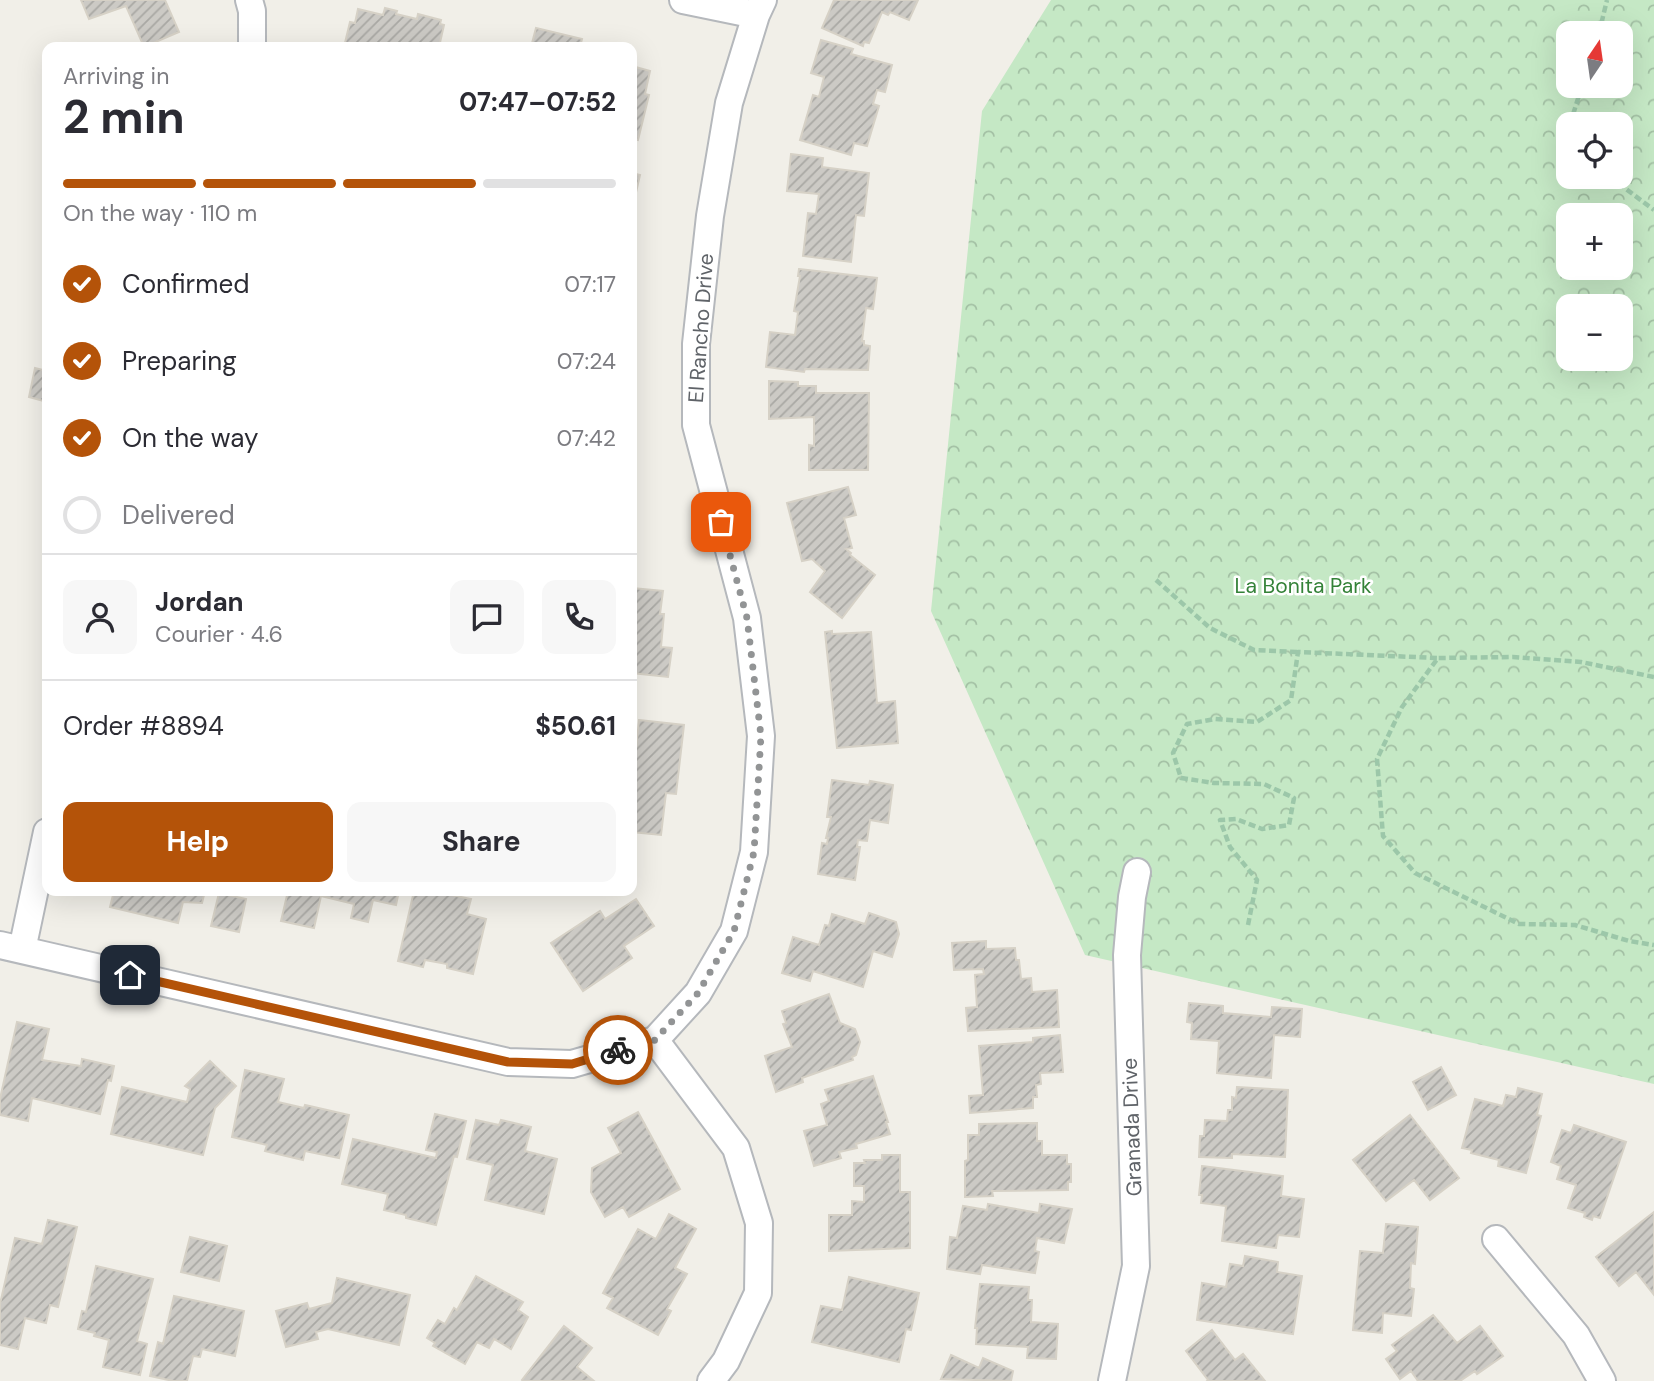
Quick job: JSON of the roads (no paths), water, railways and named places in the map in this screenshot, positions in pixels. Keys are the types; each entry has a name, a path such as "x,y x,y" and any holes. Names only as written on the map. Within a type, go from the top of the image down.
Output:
{"street":[{"path":"683,0 759,8"},
{"path":"253,42 257,4"},
{"name":"El Rancho Drive","path":"655,1040 698,993 734,931 754,852 761,736 747,618 696,425 696,358 710,216 729,103 759,8"},
{"path":"42,848 11,948 508,1062 572,1064 655,1040 736,1148 760,1223 758,1293 726,1361 711,1381"},
{"name":"Granada Drive","path":"1112,1381 1136,1266 1127,956 1137,872"},
{"path":"1496,1239 1576,1335 1602,1381"}],"park label":[{"name":"La Bonita Park","path":"1303,586"}]}
